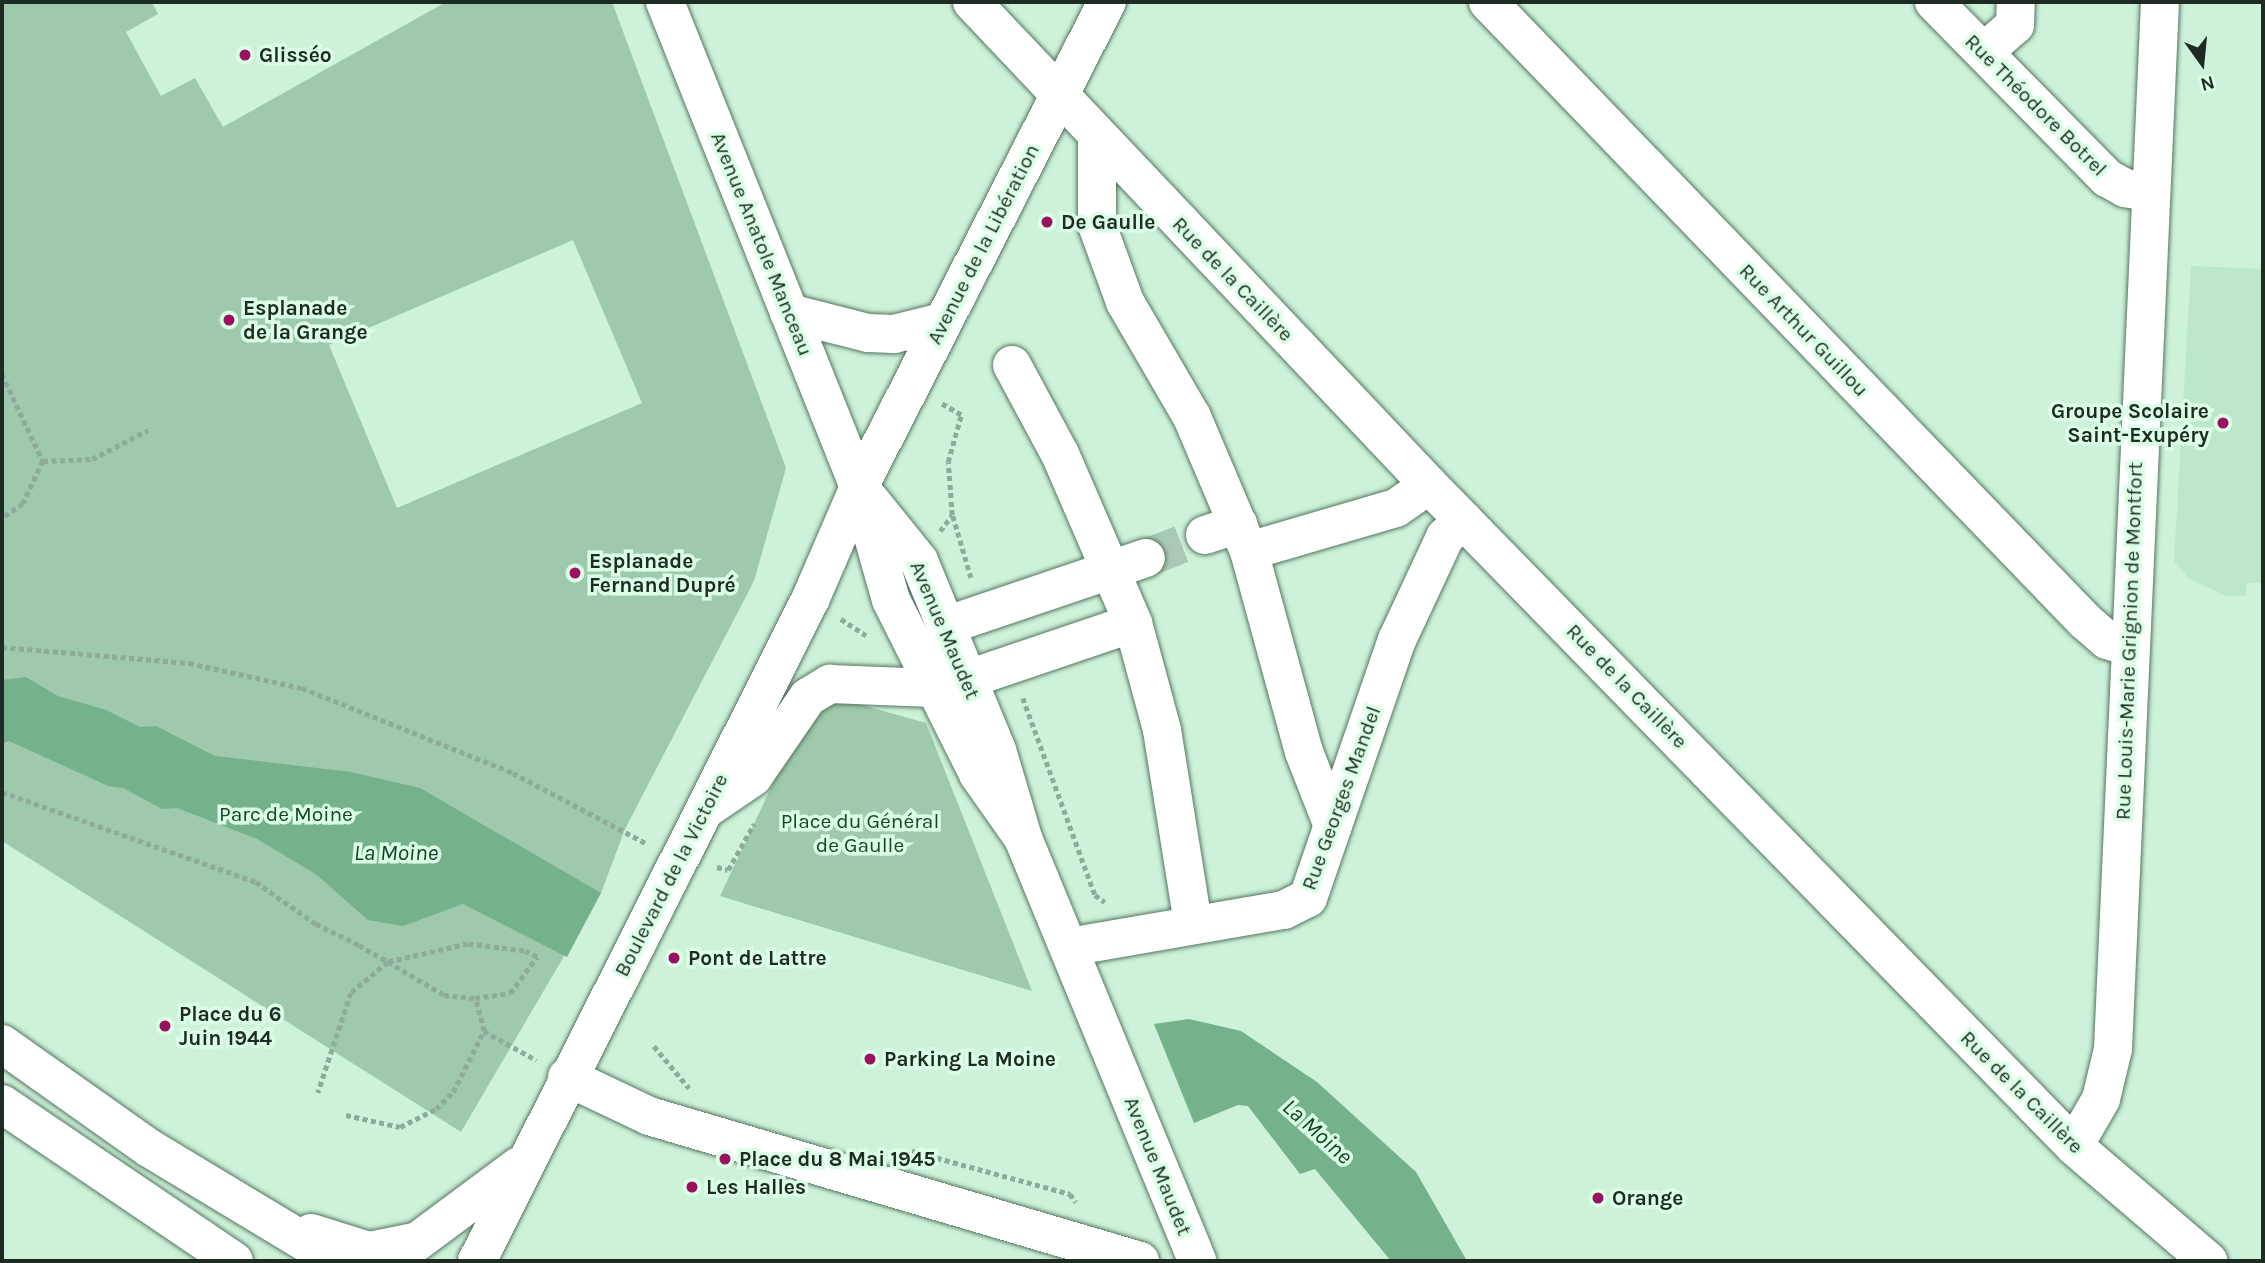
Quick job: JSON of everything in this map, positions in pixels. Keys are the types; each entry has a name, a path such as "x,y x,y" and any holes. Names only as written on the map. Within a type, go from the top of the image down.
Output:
{"street":[{"name":"Avenue Anatole Manceau","path":"665,2 859,487"},
{"name":"Rue de la Caillère","path":"972,2 1429,485 2074,1146 2208,1261"},
{"name":"Avenue de la Libération","path":"859,487 1107,2"},
{"name":"Rue Arthur Guillou","path":"1488,2 2085,621 2107,640 2128,647"},
{"name":"Rue Théodore Botrel","path":"1934,2 2107,178 2125,188 2148,192"},
{"path":"1984,52 2015,25 2016,2"},
{"name":"Rue Louis-Marie Grignion de Montfort","path":"2074,1146 2101,1099 2113,1049 2148,192 2160,2"},
{"path":"1097,137 1097,225 1125,302 1192,417 1304,752 1333,826"},
{"path":"789,313 868,333 894,334 943,322"},
{"path":"1012,365 1129,564 1133,623 1162,730 1193,924"},
{"path":"1231,537 1396,508 1429,485"},
{"name":"Avenue Maudet","path":"859,487 919,561 945,626 949,684 978,774 1023,838 1197,1261"},
{"name":"Avenue Maudet","path":"859,487 891,600 949,684"},
{"name":"Boulevard de la Victoire","path":"477,1261 567,1077 682,857 810,600 859,487"},
{"name":"Rue Georges Mandel","path":"1069,947 1117,935 1284,910 1308,898 1397,640 1445,537 1464,520"},
{"path":"945,626 1129,564"},
{"path":"703,811 752,777 808,697 830,684 949,684 1011,666 1133,623"},
{"path":"2,1044 149,1148 274,1220 336,1261"},
{"path":"567,1077 649,1116 1140,1261"},
{"path":"2,1104 234,1261"},
{"path":"274,1220 343,1245 369,1251 393,1249 418,1241 527,1160"}],"path":[{"path":"2,374 43,461"},
{"path":"43,461 92,459 148,430"},
{"path":"2,518 23,504 43,461"},
{"path":"953,515 967,570 989,612"},
{"path":"2,647 189,663 302,688 513,774 622,834 682,857 728,870 757,817"},
{"path":"1011,666 1095,895 1108,905 1117,935"},
{"path":"2,792 256,882 316,924 388,962 444,995 475,998 510,993 537,957 524,951 468,944 388,962 351,993 318,1093"},
{"path":"346,1115 400,1127 436,1109 453,1092 484,1031 475,998"},
{"path":"484,1031 567,1077"}],"shaded area":[{"name":"Groupe Scolaire Saint-Exupéry","path":"2191,266 2263,269 2263,583 2246,583 2246,596 2226,596 2190,579 2174,561"}],"green space":[{"name":"Parc de Moine","path":"2,2 152,2 158,14 126,32 161,96 195,78 223,127 446,2 612,2 786,468 754,581 625,829 601,893 461,1132 2,841","holes":["573,240 642,403 397,508 329,345"]},
{"name":"Place du Général de Gaulle","path":"816,692 926,723 1032,991 720,896"}],"water":[{"name":"La Moine","path":"26,677 58,696 106,710 140,727 156,726 215,756 351,772 420,788 601,893 567,957 463,904 403,926 368,920 317,875 257,839 177,808 162,809 123,788 108,786 9,741 2,744 2,680"},
{"path":"1189,1019 1241,1031 1317,1082 1416,1172 1467,1261 1391,1261 1315,1169 1300,1174 1248,1106 1238,1105 1194,1123 1154,1024"}],"tunnel":[{"path":"1146,558 1205,535"}],"place":[{"name":"Glisséo","path":"245,55"},
{"name":"De Gaulle","path":"1047,222"},
{"name":"Esplanade de la Grange","path":"229,320"},
{"name":"Groupe Scolaire Saint-Exupéry","path":"2223,423"},
{"name":"Esplanade Fernand Dupré","path":"575,573"},
{"name":"Pont de Lattre","path":"674,958"},
{"name":"Place du 6 Juin 1944","path":"165,1026"},
{"name":"Parking La Moine","path":"870,1059"},
{"name":"Place du 8 Mai 1945","path":"725,1159"},
{"name":"Les Halles","path":"692,1187"},
{"name":"Orange","path":"1598,1198"}]}
